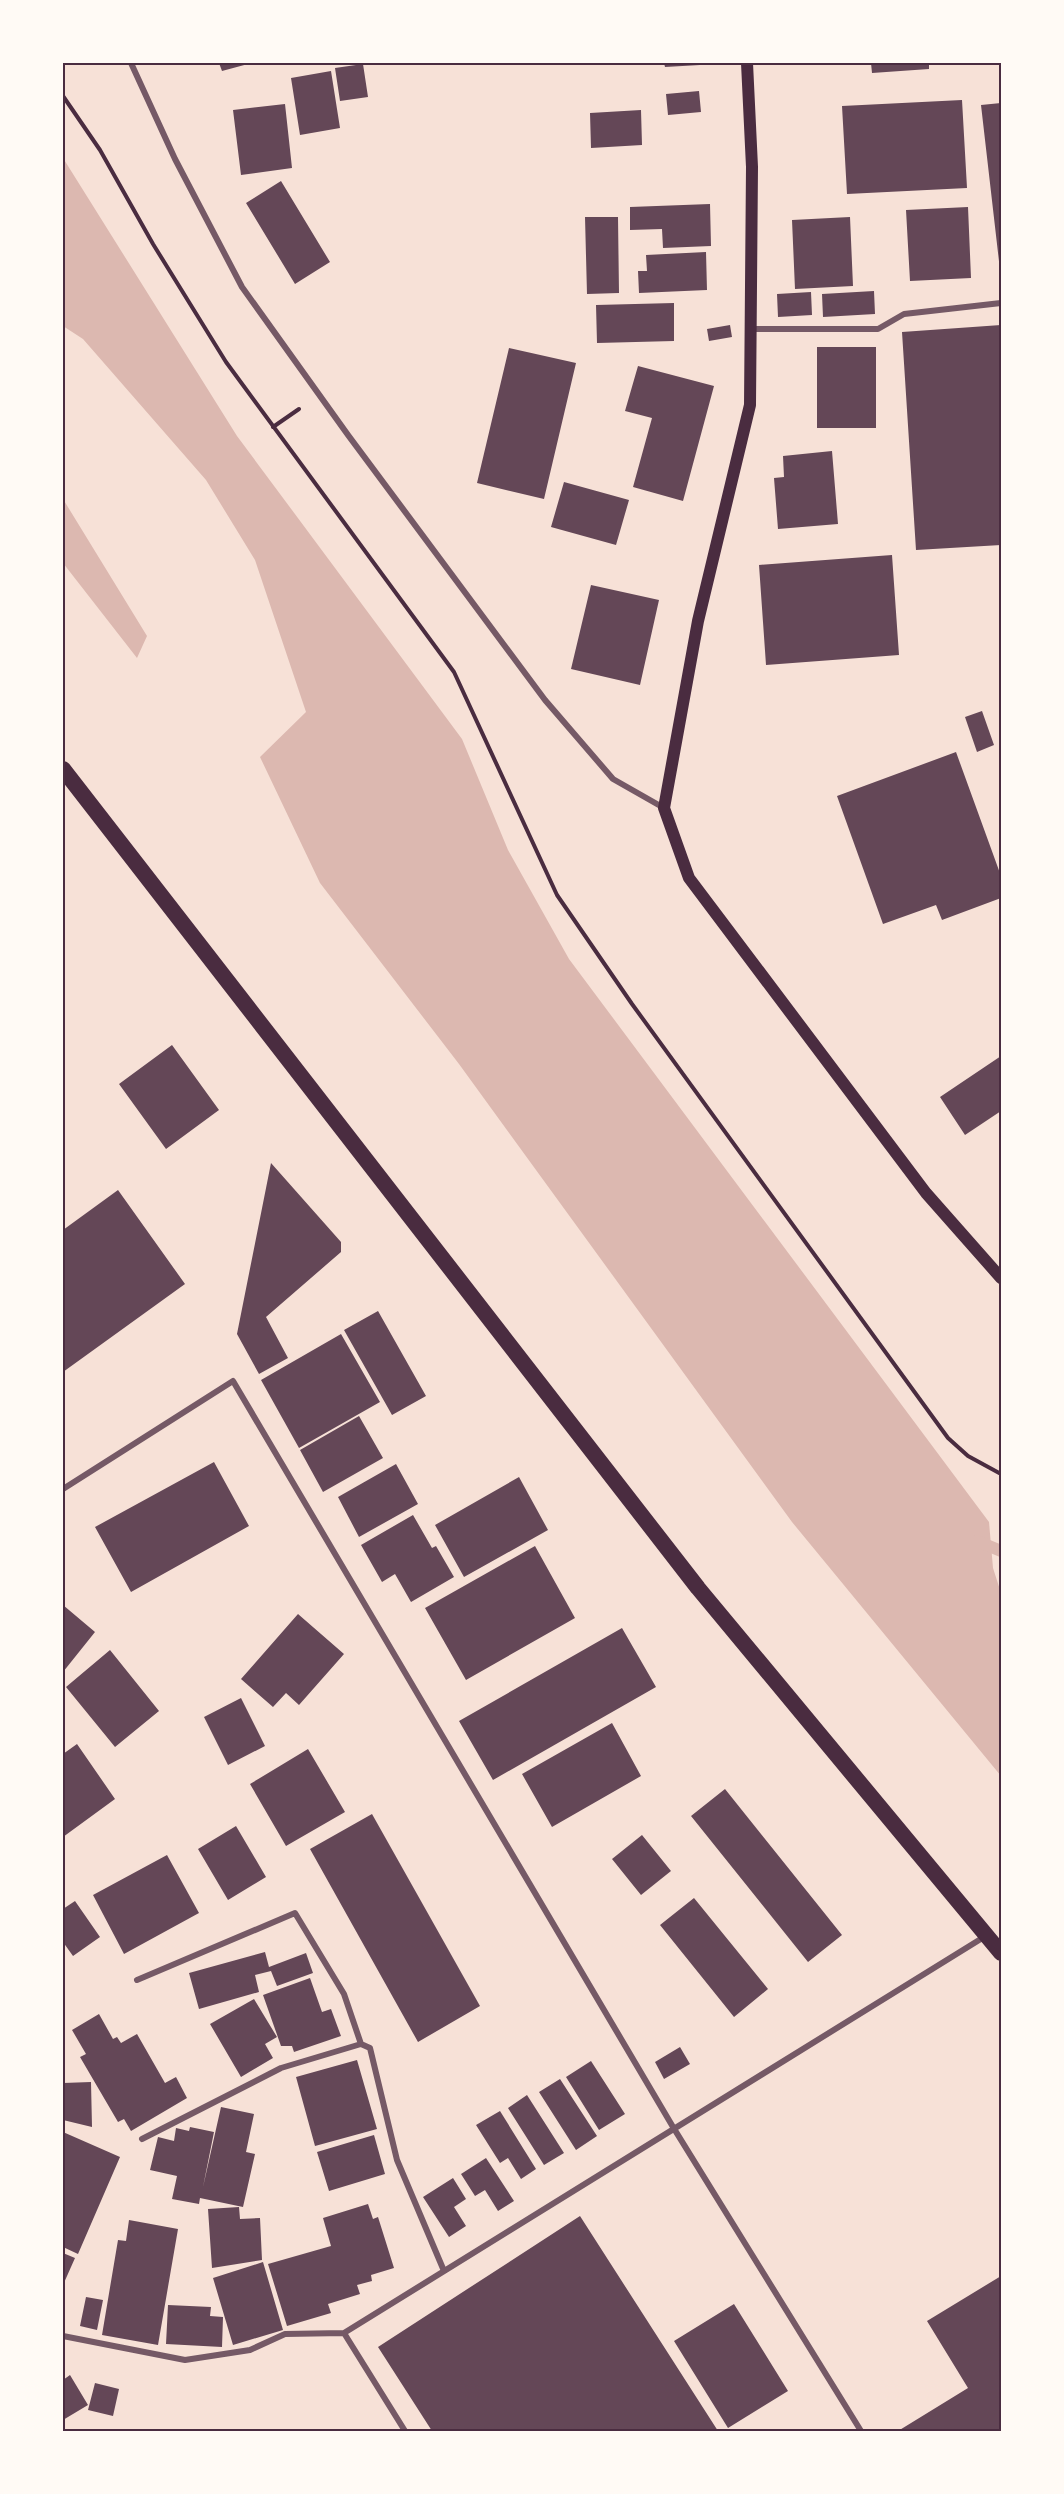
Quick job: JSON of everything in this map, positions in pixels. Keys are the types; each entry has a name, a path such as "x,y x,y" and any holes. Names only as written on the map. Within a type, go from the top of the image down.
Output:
{"highway":[{"path":"63,769 698,1588 1001,1953"}],"main road":[{"path":"747,63 752,167 750,405 698,621 664,808 689,878 926,1193 1001,1278"}],"street":[{"path":"131,63 175,159 242,287 545,700 613,779 664,808"},
{"path":"751,329 878,328 904,314 1001,303"},
{"path":"63,1489 233,1381 673,2127 861,2431"},
{"path":"137,1980 295,1913 344,1994 362,2044"},
{"path":"63,2336 185,2360 250,2350 285,2334 344,2333 673,2127 988,1935"},
{"path":"142,2139 282,2068 362,2044 370,2048 397,2160 444,2271"},
{"path":"344,2333 405,2431"}],"path":[{"path":"63,96 100,150 153,244 226,362 454,672 556,895 639,1013 948,1437 968,1456 1001,1474"},
{"path":"273,427 320,395"}],"shaded area":[{"path":"63,158 237,436 462,739 508,850 569,959 989,1522 993,1568 1001,1593 1001,1776 792,1522 459,1064 320,883 260,757 306,712 255,560 206,480 83,339 63,326"},
{"path":"63,499 147,636 137,658 63,563"}],"building":[{"path":"219,63 248,63 248,64 222,71"},
{"path":"664,63 700,63 700,65 665,67"},
{"path":"871,63 929,63 929,69 872,73"},
{"path":"363,64 368,97 340,101 335,68"},
{"path":"331,71 340,128 300,135 291,78"},
{"path":"699,91 701,112 668,115 666,94"},
{"path":"962,100 967,188 847,194 842,106"},
{"path":"1001,103 1001,270 1000,270 981,105"},
{"path":"285,104 292,168 241,175 233,110"},
{"path":"641,110 642,145 591,148 590,113"},
{"path":"281,181 330,262 295,284 246,203"},
{"path":"710,204 711,246 663,248 662,229 630,230 630,207"},
{"path":"968,207 971,278 910,281 906,210"},
{"path":"585,217 618,217 619,293 587,294"},
{"path":"850,217 853,286 795,289 792,220"},
{"path":"706,252 707,290 639,293 638,271 647,271 646,255"},
{"path":"874,291 875,314 823,317 822,294"},
{"path":"811,292 812,315 778,317 777,294"},
{"path":"674,303 674,341 597,343 596,305"},
{"path":"730,325 732,337 709,341 707,329"},
{"path":"1001,325 1001,545 916,550 902,332"},
{"path":"817,347 876,347 876,428 817,428"},
{"path":"509,348 576,363 544,499 477,483"},
{"path":"638,366 714,386 683,501 633,487 652,418 625,411"},
{"path":"832,451 838,524 778,529 774,478 784,477 783,456"},
{"path":"564,482 629,500 616,545 551,527"},
{"path":"892,555 899,655 766,665 759,565"},
{"path":"591,585 659,600 640,685 571,669"},
{"path":"982,711 994,745 977,752 965,717"},
{"path":"956,752 1001,876 1001,898 942,920 936,905 883,924 837,796"},
{"path":"172,1045 219,1110 166,1149 119,1084"},
{"path":"1001,1056 1001,1111 965,1135 940,1097"},
{"path":"271,1163 341,1242 341,1252 266,1317 288,1358 259,1374 237,1334"},
{"path":"118,1190 185,1284 63,1372 63,1230"},
{"path":"378,1311 426,1396 392,1415 344,1330"},
{"path":"341,1334 380,1402 299,1448 261,1380"},
{"path":"359,1416 383,1458 323,1492 300,1450"},
{"path":"214,1462 249,1526 131,1592 95,1527"},
{"path":"396,1464 418,1504 359,1537 338,1497"},
{"path":"519,1477 548,1530 464,1577 435,1525"},
{"path":"413,1515 432,1548 436,1546 454,1577 411,1602 395,1574 382,1582 361,1545"},
{"path":"535,1546 575,1618 466,1680 425,1608"},
{"path":"63,1605 95,1632 63,1672"},
{"path":"298,1614 344,1654 299,1705 286,1693 273,1707 241,1679"},
{"path":"622,1628 656,1687 493,1780 459,1721"},
{"path":"110,1650 159,1711 115,1747 66,1687"},
{"path":"241,1698 265,1746 228,1765 204,1717"},
{"path":"612,1723 641,1776 552,1827 522,1774"},
{"path":"77,1744 115,1799 63,1837 63,1754"},
{"path":"308,1749 345,1812 286,1846 250,1784"},
{"path":"725,1789 842,1935 808,1962 691,1816"},
{"path":"372,1814 480,2006 418,2042 310,1849"},
{"path":"236,1826 266,1877 228,1900 198,1849"},
{"path":"642,1835 671,1871 641,1895 612,1859"},
{"path":"167,1855 199,1913 124,1954 93,1895"},
{"path":"694,1898 768,1989 734,2017 660,1925"},
{"path":"75,1901 100,1937 73,1956 63,1942 63,1909"},
{"path":"265,1952 269,1967 306,1953 313,1973 277,1986 271,1971 255,1975 259,1992 199,2009 189,1973"},
{"path":"310,1978 322,2012 331,2009 341,2036 294,2052 292,2046 281,2046 263,1995"},
{"path":"254,1999 277,2037 265,2044 273,2058 241,2077 210,2024"},
{"path":"99,2014 113,2039 117,2037 121,2043 137,2034 165,2083 176,2077 187,2098 131,2131 124,2119 118,2122 80,2057 86,2054 72,2030"},
{"path":"680,2047 690,2064 664,2079 655,2062"},
{"path":"357,2060 377,2129 315,2146 296,2077"},
{"path":"591,2061 625,2114 599,2130 566,2077"},
{"path":"560,2079 597,2136 576,2150 539,2092"},
{"path":"91,2082 92,2127 63,2120 63,2083"},
{"path":"527,2095 564,2153 544,2165 508,2108"},
{"path":"221,2107 254,2114 246,2152 255,2154 243,2207 200,2198 199,2204 172,2199 177,2176 150,2170 158,2137 174,2141 176,2128 189,2131 190,2127 214,2132 203,2187"},
{"path":"500,2111 536,2169 521,2179 508,2158 500,2163 476,2125"},
{"path":"63,2132 120,2157 78,2254 63,2247"},
{"path":"374,2135 385,2174 329,2191 317,2152"},
{"path":"486,2158 514,2201 498,2211 485,2190 475,2196 461,2174"},
{"path":"453,2178 466,2199 454,2207 466,2226 449,2237 423,2197"},
{"path":"368,2204 373,2219 378,2217 394,2268 371,2275 372,2281 357,2285 360,2294 328,2304 331,2313 287,2326 268,2264 331,2246 323,2218"},
{"path":"239,2207 240,2219 260,2218 262,2260 212,2268 208,2209"},
{"path":"580,2216 718,2431 432,2431 378,2347"},
{"path":"129,2220 178,2229 158,2345 102,2335 118,2240 126,2241"},
{"path":"63,2253 75,2258 63,2285"},
{"path":"263,2262 283,2330 233,2345 213,2278"},
{"path":"1001,2276 1001,2431 898,2431 968,2388 927,2321"},
{"path":"86,2297 103,2300 97,2330 80,2326"},
{"path":"734,2304 788,2391 728,2428 674,2341"},
{"path":"168,2305 211,2307 210,2316 223,2317 222,2347 166,2344"},
{"path":"70,2375 88,2405 63,2420 63,2380"},
{"path":"95,2383 119,2389 113,2416 88,2410"}],"waterway":[{"path":"977,1541 1001,1551"}]}
